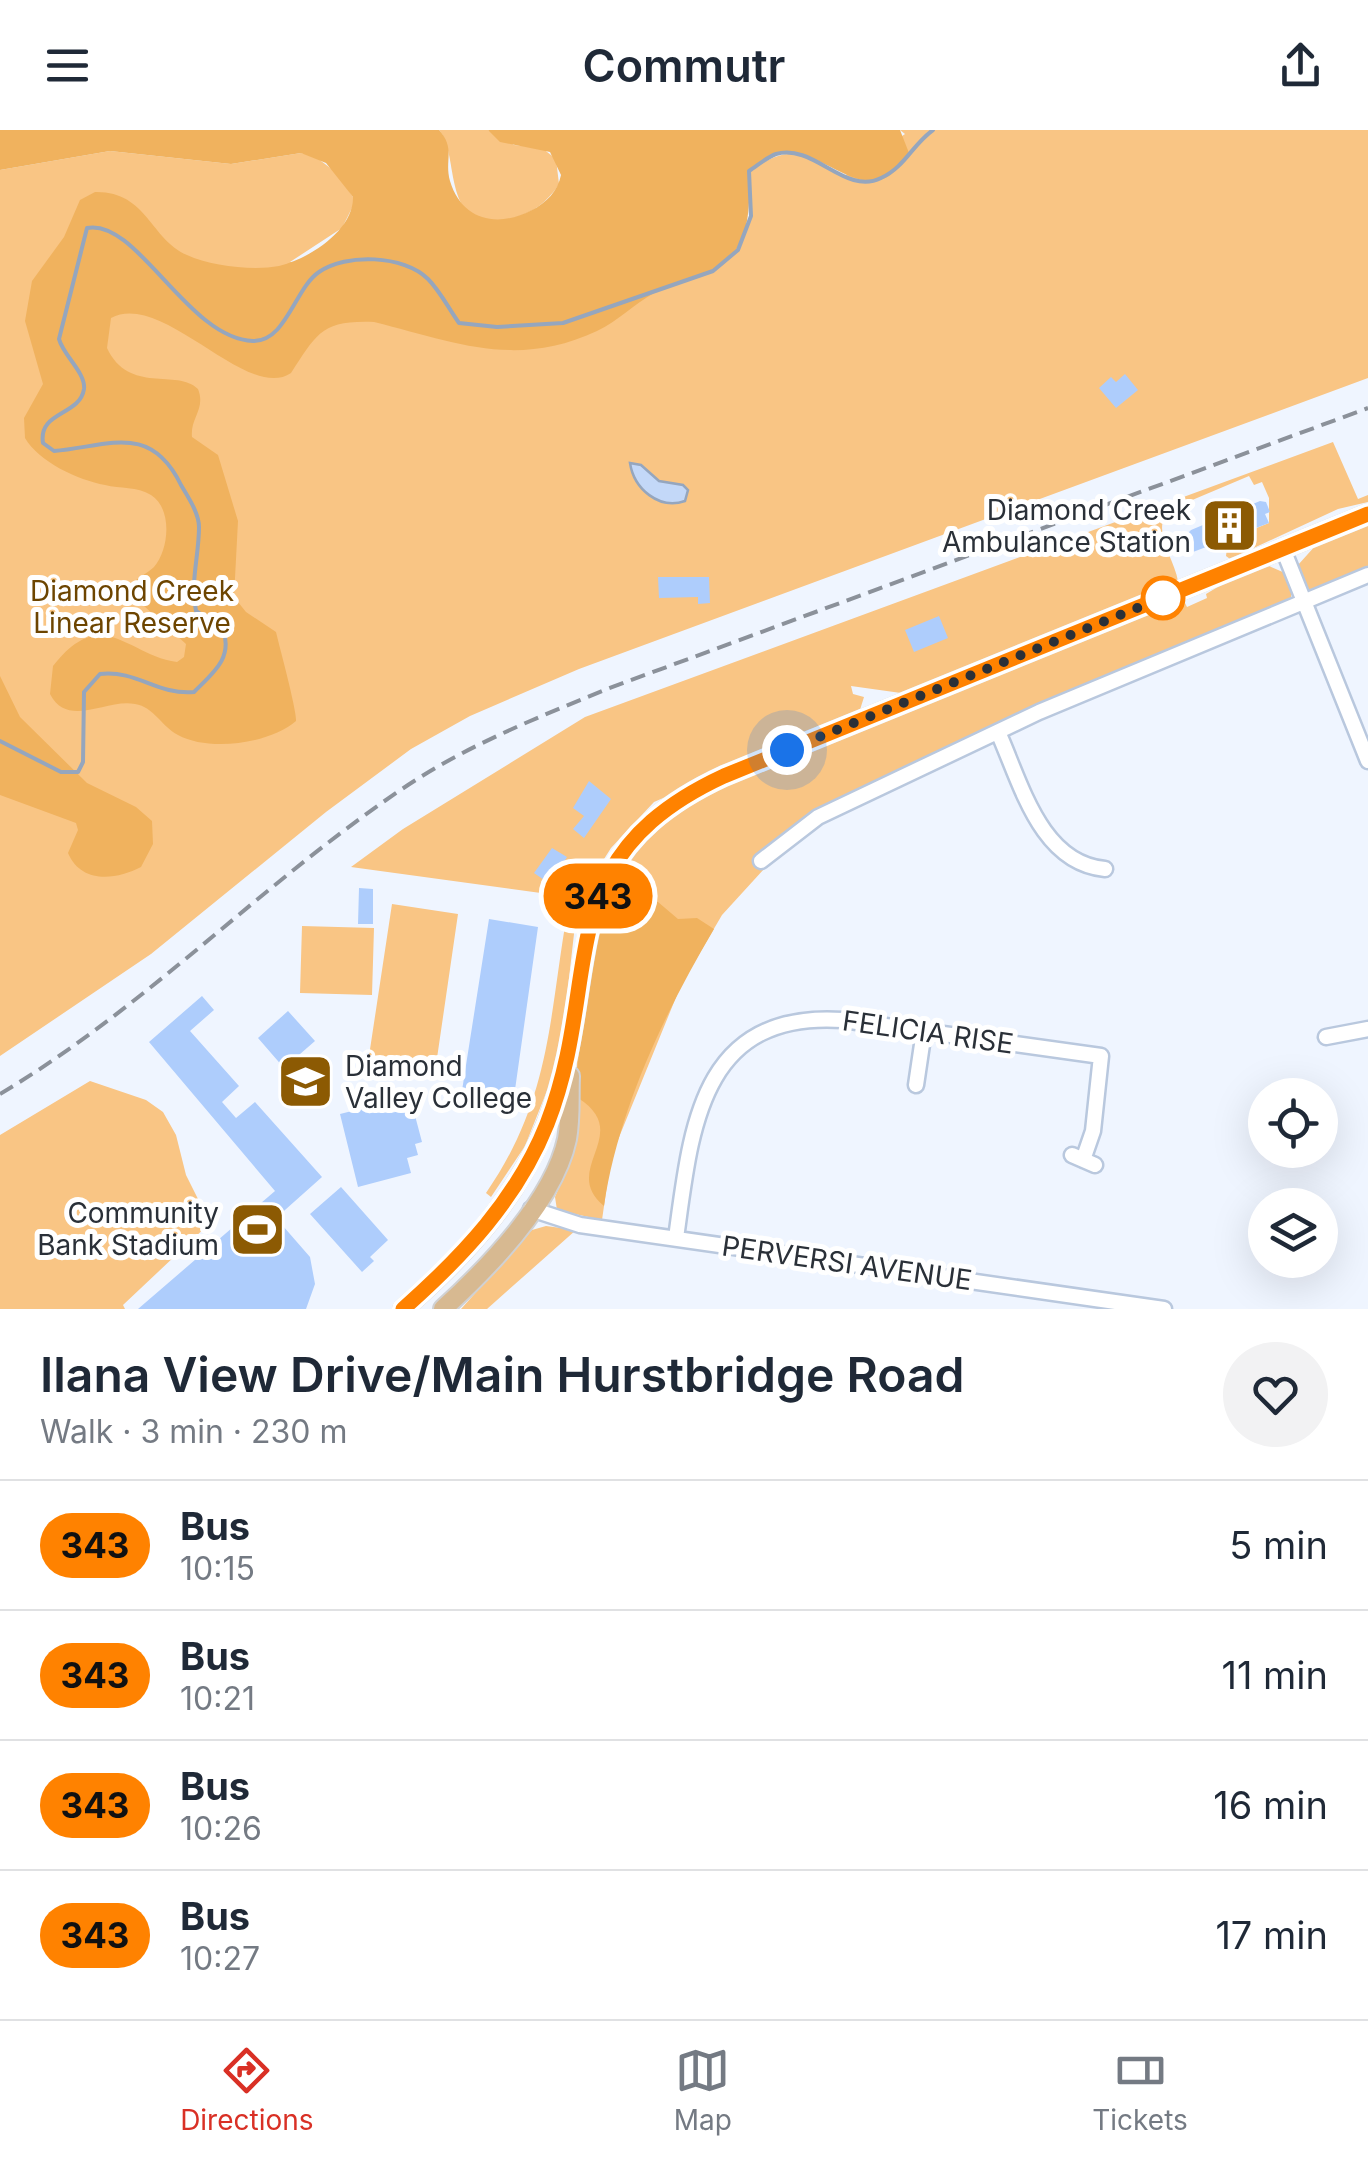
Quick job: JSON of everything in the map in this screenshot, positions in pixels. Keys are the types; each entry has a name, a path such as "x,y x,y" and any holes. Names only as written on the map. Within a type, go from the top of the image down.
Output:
{"main road":[{"path":"442,1309 499,1253 531,1210 566,1142 572,1030 588,920 624,851 663,810 741,770 1368,514"},
{"path":"404,1309 461,1256 507,1199 546,1125 572,1030"},
{"path":"507,1199 531,1210"}],"street":[{"path":"1283,549 1368,760"},
{"path":"760,862 818,817 998,732 1305,605 1368,575"},
{"path":"998,732 1055,846 1075,863 1105,869"},
{"name":"FELICIA RISE","path":"676,1238 695,1118 713,1079 732,1057 771,1030 816,1019 1101,1056 1093,1131 1083,1160"},
{"path":"1326,1038 1368,1029"},
{"path":"916,1085 924,1031"},
{"name":"PERVERSI AVENUE","path":"531,1210 566,1222 1164,1309"}],"green space":[{"path":"439,130 488,130 514,145 542,148 556,159 559,184 544,202 518,217 487,221 472,216 456,190"},
{"name":"Diamond Creek Linear Reserve","path":"900,130 1368,130 1368,378 579,669 470,716 411,749 326,812 151,954 0,1056 0,170 110,151 231,164 301,153 313,155 337,173 353,197 353,206 342,228 290,262 738,250 751,216 749,171 776,157 797,154 843,177 905,134"},
{"path":"1333,442 1358,499 1368,495 1368,502 1338,509 1230,559 1226,556 1228,540 1241,534 1249,545 1253,544 1249,531 1269,523 1269,498 1262,482 1254,485 1249,476 1171,509 1162,525 1162,534 1178,581 901,693 851,686 853,694 864,697 859,713 654,802 611,848 585,889 572,890 570,897 351,867 403,829 585,717"},
{"path":"1368,523 1368,570 1315,592 1308,589 1298,565 1316,545"},
{"path":"1269,566 1285,573 1292,591 1290,602 815,813 722,915 681,985 611,1157 602,1220 557,1210 555,1197 574,1151 577,1058 606,899 636,849 662,822 716,788 1158,609 1185,603 1187,607 1207,598 1206,594 1231,579"},
{"path":"392,904 458,914 436,1065 369,1056"},
{"path":"567,914 575,925 560,1058 525,1146 491,1197 486,1193 524,1124 535,1091 551,1023"},
{"path":"302,926 374,928 372,995 300,993"},
{"path":"90,1081 146,1100 163,1112 176,1135 186,1175 210,1223 123,1305 125,1309 0,1309 0,1135"},
{"path":"546,1226 576,1230 487,1309 461,1309 532,1230"}],"shaded area":[{"path":"0,130 439,130 447,143 450,181 456,194 472,212 494,219 519,216 537,207 554,191 561,175 550,152 500,142 488,130 900,130 909,153 894,172 878,180 862,180 793,153 769,157 749,171 746,228 725,263 705,275 654,293 597,331 539,348 485,348 374,322 356,322 322,332 291,373 273,378 228,361 155,319 132,314 111,318 107,348 116,362 140,376 178,380 198,389 200,402 192,437 218,455 238,521 234,597 246,612 276,632 296,721 255,740 222,744 178,735 142,706 124,703 77,711 58,704 50,694 53,666 70,647 86,638 115,638 177,662 184,657 186,644 133,596 135,581 154,567 163,551 166,519 158,501 140,490 105,485 72,474 49,462 25,438 24,418 43,384 25,321 32,281 64,237 80,200 95,192 126,199 164,238 187,255 245,268 279,266 316,250 346,221 353,197 326,163 301,153 231,164 110,151 0,170"},
{"path":"0,676 20,717 87,783 136,807 152,821 153,844 141,867 110,876 81,870 68,853 78,830 76,823 0,795"},
{"path":"611,888 625,903 658,902 678,919 697,918 714,929 678,994 632,1098 604,1206 592,1192 589,1179 600,1125 594,1111 578,1098 575,1084 592,954"}],"water":[{"path":"630,463 641,465 659,481 683,485 688,490 685,501 666,503 649,495 637,481"}],"building":[{"path":"1125,374 1138,390 1116,408 1099,388 1111,377 1116,382"},
{"name":"Diamond Creek Ambulance Station","path":"1260,501 1266,502 1269,523 1193,552 1186,535 1191,530"},
{"path":"658,577 709,577 710,603 698,604 698,597 659,598"},
{"path":"939,616 948,638 914,652 905,630"},
{"path":"589,781 611,799 584,838 573,829 584,816 573,808"},
{"path":"552,848 567,857 550,884 534,873"},
{"path":"359,888 373,889 373,924 358,924"},
{"path":"489,919 538,927 513,1104 461,1097"},
{"path":"202,996 214,1010 190,1031 239,1086 222,1102 236,1118 255,1102 322,1177 276,1218 310,1257 315,1284 306,1309 138,1309 275,1191 149,1042"},
{"path":"288,1011 315,1041 284,1068 258,1038"},
{"path":"388,1102 391,1113 413,1108 422,1142 415,1144 418,1155 407,1158 411,1173 358,1187 340,1114"},
{"path":"341,1187 388,1240 370,1257 374,1261 362,1272 310,1214"}],"waterway":[{"path":"0,741 61,772 78,772 83,762 84,692 100,674 194,692 220,664 226,648 223,629 196,611 199,522 169,465 155,452 125,442 54,451 43,443 47,425 75,404 84,389 82,377 59,339 87,228 106,230 125,241 207,321 229,335 253,341 274,333 319,272 344,262 375,259 418,271 459,323 497,327 563,323 713,271 738,250 751,216 749,171 773,155 803,156 842,175 868,182 896,168 933,130"}],"railway":[{"path":"0,1094 106,1022 355,822 432,770 480,744 607,689 1368,408"}],"bus line":[{"name":"343","path":"403,1309 450,1267 489,1223 537,1145 558,1090 572,1030 588,920 616,862 647,823 681,798 724,776 1368,514"}],"place":[{"name":"Diamond Creek Ambulance Station","path":"1230,526"},
{"name":"Diamond Valley College","path":"306,1082"},
{"name":"Community Bank Stadium","path":"258,1229"}],"route":[{"path":"787,750 1179,591 1163,598"}]}
